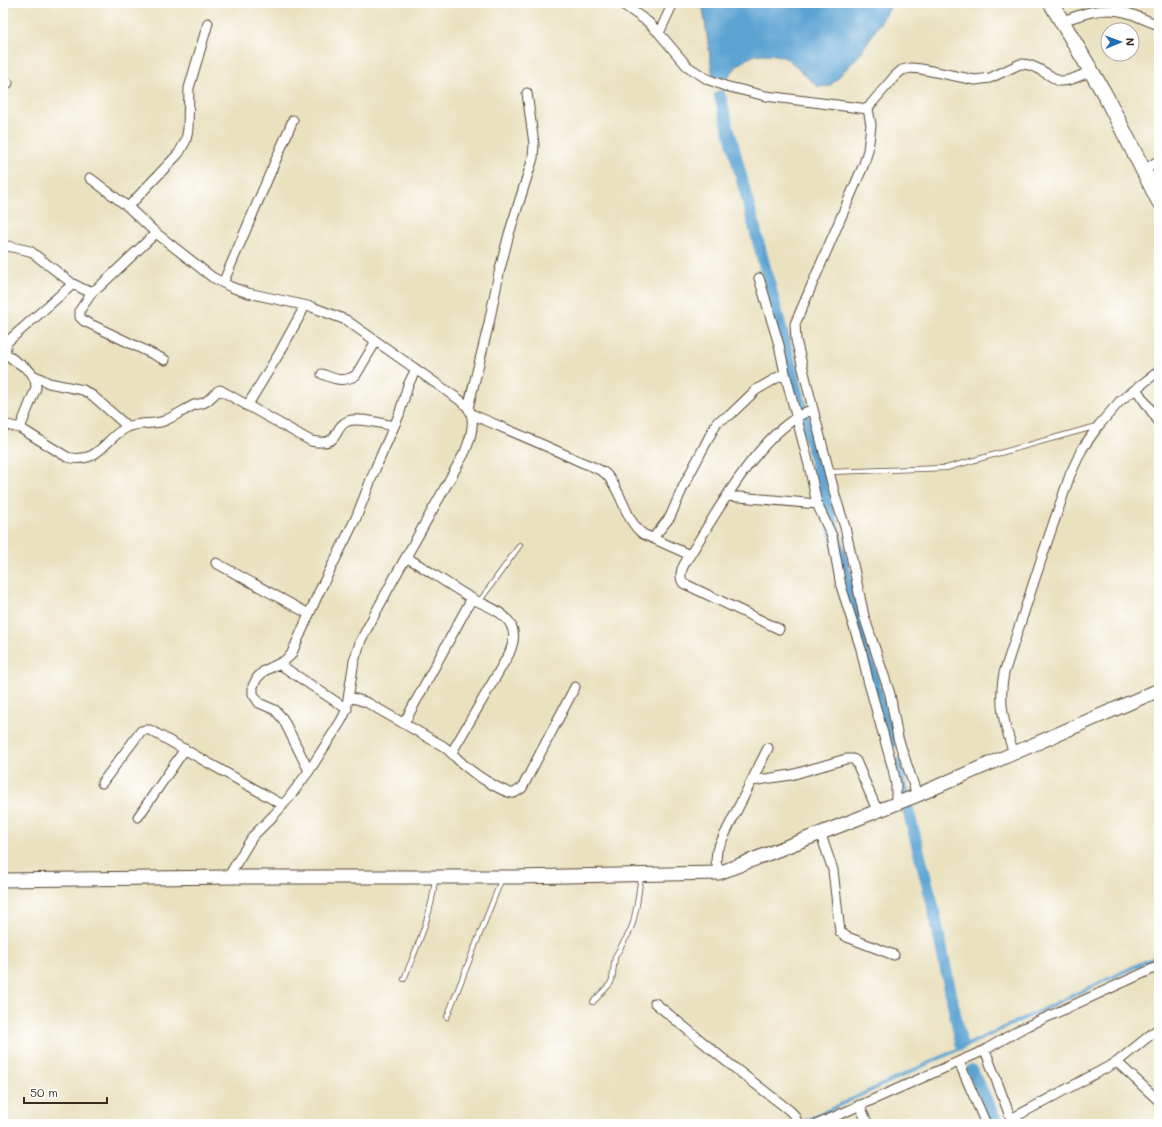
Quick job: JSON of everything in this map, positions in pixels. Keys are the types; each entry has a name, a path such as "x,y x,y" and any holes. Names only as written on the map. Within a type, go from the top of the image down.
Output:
{"main road":[{"path":"1051,3 1063,21 1091,71 1159,201"}],"street":[{"path":"621,3 648,22 687,66 707,79 725,86 766,96 868,109"},
{"path":"659,33 673,3"},
{"path":"1063,21 1097,10 1109,10 1123,12 1159,25"},
{"path":"128,207 179,153 186,140 188,129 189,88 208,23"},
{"path":"907,799 896,784 860,649 841,586 832,536 817,504 809,465 795,324 864,164 868,150 871,125 868,109 895,76 902,70 911,68 921,69 975,80 990,78 1020,64 1025,64 1032,66 1059,81 1072,80 1091,71"},
{"path":"228,877 253,836 283,805 309,771 341,721 349,697 354,661 361,640 465,452 471,432 470,411 499,273 532,158 534,144 527,93"},
{"path":"223,283 293,120"},
{"path":"1144,171 1159,160"},
{"path":"90,178 128,207 156,234 212,277 231,287 248,293 305,306 346,320 461,401 470,411 604,473 612,481 622,499 631,522 643,534 690,555"},
{"path":"156,234 94,291 80,310 80,316 84,320 164,360"},
{"path":"4,246 30,251 73,284 85,290 94,291"},
{"path":"759,278 779,345 785,373 829,472 845,527 864,616 890,694 907,799"},
{"path":"73,284 7,342 5,352 31,371 35,376 49,383 83,390 93,396 128,427"},
{"path":"247,406 280,352 305,306"},
{"path":"322,374 336,380 350,379 356,375 376,341"},
{"path":"309,771 283,719 275,710 259,703 253,694 253,686 257,678 264,671 284,661 290,655 318,592 356,518 394,426 408,385 416,369"},
{"path":"1014,753 1005,728 1001,705 1001,689 1004,673 1070,475 1082,449 1120,401 1159,371"},
{"path":"653,538 670,517 684,485 717,422 730,415 756,390 785,373"},
{"path":"20,428 36,388 35,376"},
{"path":"1136,389 1159,422"},
{"path":"3,424 20,428 67,457 76,459 86,458 100,450 120,431 128,427 153,424 163,421 195,405 203,403 215,392 220,390 312,441 323,443 331,441 342,426 347,422 361,420 394,426"},
{"path":"779,630 683,583 680,576 681,570 690,555 750,464 768,441 804,413"},
{"path":"728,496 817,504"},
{"path":"406,557 475,600 495,610 511,624 514,634 514,643 509,654 452,752"},
{"path":"216,563 309,614"},
{"path":"404,723 475,600"},
{"path":"279,664 346,709"},
{"path":"349,697 366,702 404,723 452,752 469,770 506,791 514,793 522,788 575,687"},
{"path":"3,880 228,877 502,877 719,873 907,799 1159,690"},
{"path":"102,783 141,731 154,731 283,805"},
{"path":"719,873 716,861 717,850 768,748"},
{"path":"138,817 185,749"},
{"path":"752,781 790,775 846,759 853,759 856,762 877,810"},
{"path":"820,832 833,870 840,932 847,937 894,956"},
{"path":"818,1124 985,1050 1021,1029 1159,966"},
{"path":"654,1003 789,1110 797,1121"},
{"path":"985,1050 1012,1121 1117,1062 1159,1028"},
{"path":"959,1062 986,1124"},
{"path":"1117,1062 1159,1101"},
{"path":"859,1105 868,1124"}],"lane":[{"path":"829,472 946,468 1099,426"},
{"path":"475,600 520,545"},
{"path":"593,1002 612,980 615,957 629,933 635,918 641,874"},
{"path":"404,979 418,946 434,898 436,877"},
{"path":"447,1017 502,877"}],"water":[{"path":"688,3 893,3 860,54 830,86 818,87 788,59 776,55 755,55 745,60 737,66 723,83 713,78 703,8"}],"waterway":[{"path":"720,96 890,744"},
{"path":"896,764 932,902 961,1043"},
{"path":"799,1124 1159,955"},
{"path":"972,1070 998,1124"}]}
